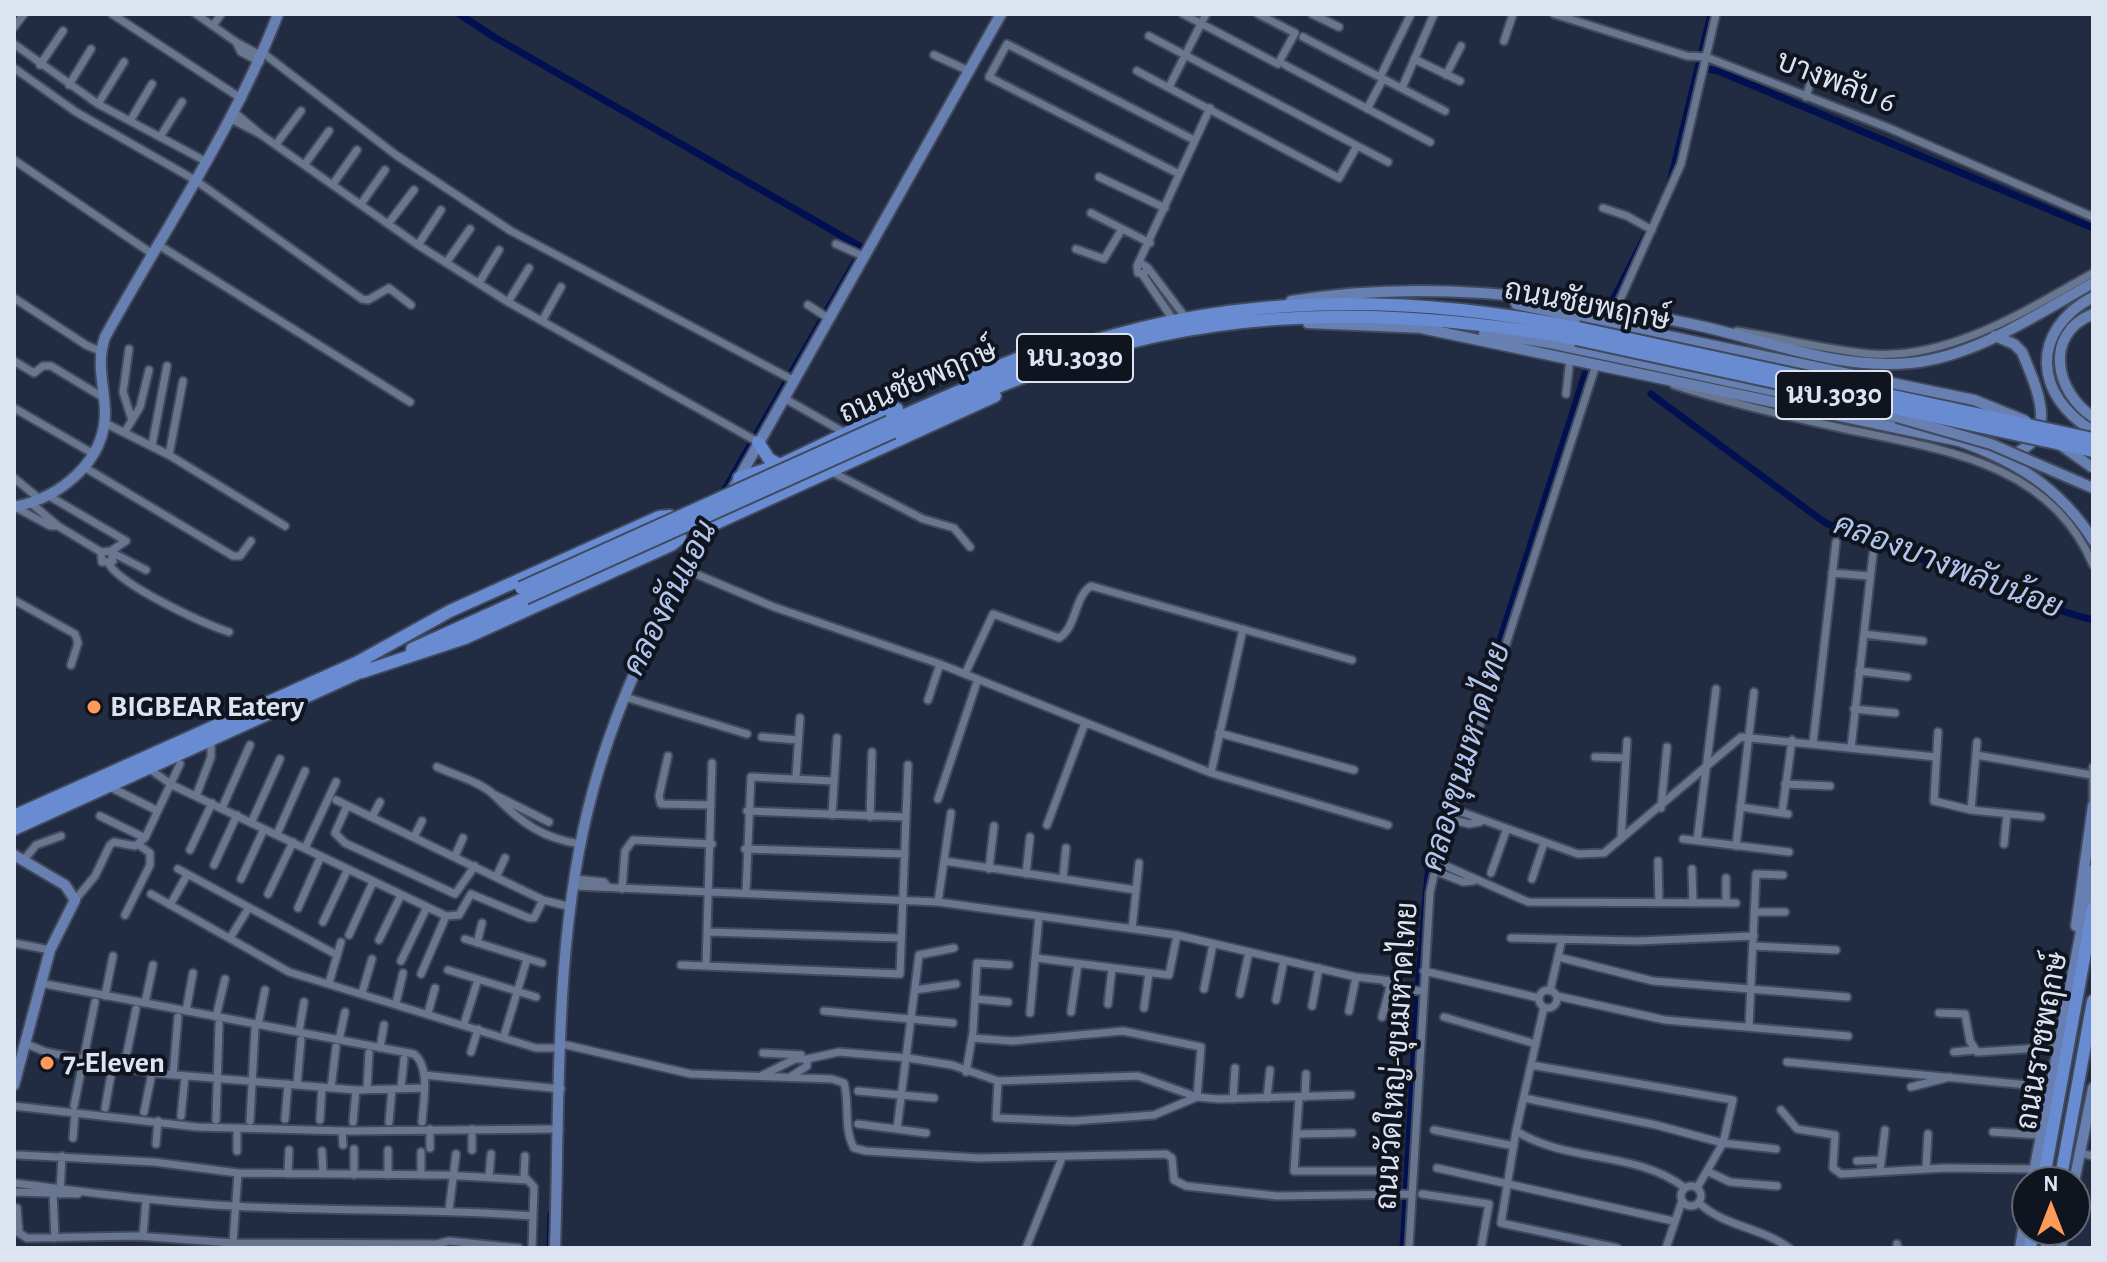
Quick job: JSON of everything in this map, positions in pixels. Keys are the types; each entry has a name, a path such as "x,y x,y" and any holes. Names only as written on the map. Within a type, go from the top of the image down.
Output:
{"main road":[{"path":"15,507 41,500 67,486 92,453 105,423 100,351 154,248 242,99 278,14"},
{"path":"555,1248 554,1129 559,1089 556,1047 568,907 575,883 577,843 625,697 684,569 739,478 753,439 784,398 827,317 1001,14"},
{"path":"1246,309 1362,293 1522,298 1696,325 1791,349 1891,364 1948,356 1995,336 2093,283"},
{"path":"1455,295 1537,308 1992,405 2045,433 2093,468"},
{"path":"2093,297 2070,312 2059,325 2046,368 2052,390 2065,410 2093,431"},
{"name":"ถนนชัยพฤกษ์","path":"14,816 360,667 891,427 1087,349 1180,320 1246,309 1324,304 1419,304 1519,316 1577,333 2093,451"},
{"path":"2093,314 2076,324 2067,335 2059,357 2065,388 2093,417"},
{"name":"ถนนชัยพฤกษ์","path":"1087,349 1195,329 1267,320 1386,316 1449,320 1577,333 2093,439"},
{"path":"1267,320 1421,328 1550,343 1897,417 1991,444 2093,488"},
{"path":"1421,328 1959,441 2003,457 2053,491 2093,540"},
{"path":"1995,336 2014,344 2022,352 2042,424 2039,435 2029,447 2003,457"},
{"path":"739,478 780,465 1007,361 1087,349"},
{"path":"712,525 1087,349"},
{"path":"753,439 769,459 780,465"},
{"path":"763,472 754,484 757,492 767,496 780,494"},
{"path":"670,516 680,528 680,538 671,545 465,638 360,667 450,611 659,517 670,516"},
{"name":"ถนนชัยพฤกษ์","path":"14,829 211,740 360,667"},
{"path":"2073,960 2093,806"},
{"path":"15,1080 20,1047 50,950 75,900 65,885 18,858"},
{"path":"2073,960 2093,870"},
{"name":"ถนนราชพฤกษ์","path":"2046,1166 2093,909"},
{"name":"ถนนราชพฤกษ์","path":"2035,1166 2073,960"},
{"name":"ถนนราชพฤกษ์","path":"2063,1166 2093,1001"},
{"path":"2083,1063 2093,1034"},
{"name":"ถนนราชพฤกษ์","path":"2077,1166 2093,1089"}],"street":[{"path":"14,27 24,14"},
{"path":"112,14 242,99"},
{"path":"196,14 236,42 241,52 262,57 396,155 511,231 793,380"},
{"path":"213,26 221,14"},
{"path":"1183,14 1278,64 1295,33 1258,14"},
{"path":"1169,87 1206,14"},
{"path":"1312,14 1339,27"},
{"path":"1402,88 1434,14"},
{"path":"1504,41 1513,14"},
{"name":"บางพลับ 6","path":"1554,14 1806,97 1901,133 2093,217"},
{"path":"1615,311 1681,164 1716,14"},
{"path":"1367,109 1410,16"},
{"path":"40,65 63,31"},
{"path":"1149,36 1388,162"},
{"path":"1303,37 1445,111"},
{"path":"14,44 98,104 207,162"},
{"path":"1179,174 989,77 1007,44 1194,140"},
{"path":"1446,75 1461,46"},
{"path":"69,85 91,49"},
{"path":"934,55 968,71"},
{"path":"1414,59 1460,81"},
{"path":"98,104 124,62"},
{"path":"1285,65 1430,142"},
{"path":"14,68 76,112 195,180 362,299 368,300 389,288 411,305"},
{"path":"1137,71 1339,178 1357,146"},
{"path":"1806,97 1812,77"},
{"path":"130,121 152,84"},
{"path":"160,137 182,102"},
{"path":"1180,320 1144,268 1150,243 1210,108"},
{"path":"277,143 301,111"},
{"path":"233,116 277,143 418,245 508,302 753,439"},
{"path":"305,164 329,131"},
{"path":"333,184 357,150"},
{"path":"14,160 410,402"},
{"path":"361,204 385,170"},
{"path":"1099,177 1165,208"},
{"path":"388,224 414,190"},
{"path":"1603,208 1651,230"},
{"path":"418,245 441,210"},
{"path":"1091,213 1150,243"},
{"path":"446,263 470,229"},
{"path":"1076,249 1104,259 1122,229"},
{"path":"836,244 862,256"},
{"path":"479,283 499,250"},
{"path":"508,302 529,268"},
{"path":"1696,325 1873,354 1925,351 1962,339 2093,273"},
{"path":"542,321 561,287"},
{"path":"14,298 82,343 100,351"},
{"path":"811,307 827,317"},
{"path":"129,349 123,392 132,420"},
{"path":"1566,394 1570,359"},
{"path":"14,361 34,373 43,366 51,366 104,398"},
{"name":"ถนนวัดใหญ่-ขุนมหาดไทย","path":"1409,1248 1416,990 1424,971 1436,866 1596,365"},
{"path":"152,445 167,366"},
{"path":"126,430 140,407 149,370"},
{"path":"1648,377 1738,404 1941,449 1998,468 2051,504 2079,538 2093,565"},
{"path":"169,455 183,381"},
{"path":"784,398 845,433"},
{"path":"14,408 92,453"},
{"path":"105,423 126,430 285,526"},
{"path":"84,467 233,556 240,556 251,541"},
{"path":"830,471 923,519 954,528 970,547"},
{"path":"14,478 41,500 126,541 112,552"},
{"path":"41,500 58,526 101,552 112,552 146,570"},
{"path":"15,507 50,526 58,526"},
{"path":"1813,743 1836,542"},
{"path":"101,552 101,561 109,564 119,576 229,632"},
{"path":"109,564 113,561 112,552"},
{"path":"1851,748 1873,554"},
{"path":"684,569 774,607 940,664 1211,773 1388,825"},
{"path":"1832,573 1869,576"},
{"path":"965,674 993,614 1059,638 1066,634 1084,591 1091,586 1352,660"},
{"path":"14,600 75,634 78,643 71,665"},
{"path":"1211,773 1243,629"},
{"path":"1864,634 1923,641"},
{"path":"928,700 940,664"},
{"path":"1859,671 1907,677"},
{"path":"938,799 978,679"},
{"path":"1697,841 1716,689"},
{"path":"1736,846 1754,692"},
{"path":"625,697 747,734"},
{"path":"1854,709 1895,713"},
{"path":"796,777 800,718"},
{"path":"1047,825 1085,723"},
{"path":"1938,732 1934,801 1971,810 2041,817"},
{"path":"1219,733 1354,770"},
{"path":"1450,819 1469,824 1480,822 1578,854 1604,853 1661,808 1734,742 1748,736 1936,757"},
{"path":"762,737 798,740"},
{"path":"832,815 837,738"},
{"path":"196,796 211,757 211,740"},
{"path":"1740,807 1785,813 1785,784 1792,740"},
{"path":"1621,839 1627,741"},
{"path":"1971,810 1977,742"},
{"path":"222,808 250,745"},
{"path":"1661,808 1667,747"},
{"path":"870,817 872,752"},
{"path":"1976,755 2092,775"},
{"path":"668,756 659,796 661,804 711,805"},
{"path":"1595,757 1626,758"},
{"path":"251,823 280,759"},
{"path":"706,966 712,763"},
{"path":"142,841 180,764"},
{"path":"681,965 897,975 901,972 908,765"},
{"path":"437,767 549,822"},
{"path":"2093,767 2093,806"},
{"path":"148,768 172,785 446,916 459,915 471,894 532,918 543,900"},
{"path":"277,834 305,771"},
{"path":"746,892 745,849 751,777 834,781"},
{"path":"305,848 336,782"},
{"path":"1785,784 1830,786"},
{"path":"108,786 158,811"},
{"path":"493,794 520,821 563,841 577,843"},
{"path":"336,800 543,900 568,907"},
{"path":"372,817 380,802"},
{"path":"190,850 212,803"},
{"path":"347,806 335,833 345,843 455,894 475,866"},
{"path":"1453,809 1473,814 1480,822"},
{"path":"747,811 906,817"},
{"path":"938,902 951,813"},
{"path":"2004,844 2007,814"},
{"path":"214,865 237,815"},
{"path":"100,816 142,841 150,853 150,865 125,915"},
{"path":"414,837 422,821"},
{"path":"989,869 994,826"},
{"path":"241,879 264,829"},
{"path":"1491,873 1506,831"},
{"path":"18,858 36,845 61,836"},
{"path":"1026,874 1030,837"},
{"path":"455,856 463,838"},
{"path":"1683,839 1789,852"},
{"path":"622,889 625,851 633,840 712,844"},
{"path":"75,900 95,876 110,845 114,842 142,841"},
{"path":"268,894 293,842"},
{"path":"1532,879 1544,843"},
{"path":"1063,878 1066,848"},
{"path":"745,849 905,854"},
{"path":"298,908 321,856"},
{"path":"496,877 505,858"},
{"path":"944,861 1136,890"},
{"path":"1658,861 1659,903"},
{"path":"1132,929 1139,863"},
{"path":"1436,866 1467,874 1473,881 1528,902 1736,903"},
{"path":"178,869 337,955"},
{"path":"1692,869 1693,903"},
{"path":"323,922 347,871"},
{"path":"1749,1027 1757,872 1783,875"},
{"path":"170,905 187,875"},
{"path":"1726,878 1726,903"},
{"path":"349,935 373,882"},
{"path":"575,883 622,889 903,898 938,902 1177,935 1416,990"},
{"path":"151,894 289,972 533,1045 677,1072 832,1079 844,1083 849,1138 854,1148 979,1158 1166,1154 1172,1158 1172,1174 1179,1184 1277,1196 1411,1194"},
{"path":"379,940 401,895"},
{"path":"401,961 427,907"},
{"path":"230,938 248,909"},
{"path":"1754,912 1785,912"},
{"path":"421,974 446,916"},
{"path":"1030,1013 1039,916"},
{"path":"477,943 482,923"},
{"path":"708,932 900,938"},
{"path":"1036,958 1169,975 1177,935"},
{"path":"1511,938 1637,941 1754,936"},
{"path":"465,939 542,963"},
{"path":"1544,1007 1554,1005 1562,939"},
{"path":"329,983 341,942"},
{"path":"14,943 50,950"},
{"path":"1204,989 1213,944"},
{"path":"1753,946 1836,950"},
{"path":"897,1129 921,952 954,948"},
{"path":"1240,994 1249,952"},
{"path":"105,996 113,956"},
{"path":"1558,957 1653,981 1847,997"},
{"path":"362,993 372,959"},
{"path":"504,1036 527,959"},
{"path":"1276,1000 1284,960"},
{"path":"966,1072 976,999 977,963 1009,965"},
{"path":"1071,1012 1078,964"},
{"path":"145,1003 153,965"},
{"path":"1108,1004 1112,968"},
{"path":"1312,1006 1319,968"},
{"path":"448,970 536,997"},
{"path":"1424,971 1539,998 1544,1007 1516,1131 1501,1223 1617,1248"},
{"path":"173,1075 182,1014 193,973"},
{"path":"396,1003 403,973"},
{"path":"1144,1008 1149,973"},
{"path":"1349,1011 1356,977"},
{"path":"216,1120 218,1020 225,979"},
{"path":"464,1024 478,979"},
{"path":"40,983 337,1044 414,1054 422,1062 424,1075 422,1122"},
{"path":"1382,1017 1389,983"},
{"path":"915,990 956,984"},
{"path":"428,1013 435,988"},
{"path":"250,1121 257,1027 265,990"},
{"path":"1539,998 1543,992 1665,1020 1848,1036"},
{"path":"976,999 1008,1002"},
{"path":"73,1138 82,1058 95,1002"},
{"path":"285,1119 304,1002"},
{"path":"124,1067 136,1009"},
{"path":"824,1011 953,1023"},
{"path":"320,1120 345,1012"},
{"path":"1939,1013 1965,1014 1974,1050"},
{"path":"1444,1017 1536,1044"},
{"path":"380,1048 384,1025"},
{"path":"471,1052 478,1029"},
{"path":"972,1038 1013,1041 1123,1031 1201,1047 1197,1097"},
{"path":"20,1047 41,1048 152,1073 356,1090 424,1088"},
{"path":"1954,1052 2056,1047"},
{"path":"761,1076 795,1059 839,1052 952,1065 998,1081 1138,1076 1197,1097 1233,1099 1351,1095"},
{"path":"367,1089 369,1053"},
{"path":"763,1053 822,1056"},
{"path":"401,1088 404,1059"},
{"path":"790,1077 807,1066 807,1059"},
{"path":"1787,1062 2049,1087"},
{"path":"105,1108 113,1064"},
{"path":"1531,1065 1733,1100 1723,1143 1697,1188"},
{"path":"1233,1099 1235,1068"},
{"path":"1267,1098 1270,1070"},
{"path":"144,1112 152,1073"},
{"path":"1306,1074 1294,1171 1390,1171"},
{"path":"424,1075 559,1089"},
{"path":"181,1116 185,1076"},
{"path":"1911,1087 1952,1076"},
{"path":"998,1081 996,1118 1074,1121 1154,1115 1197,1097"},
{"path":"389,1122 392,1089"},
{"path":"353,1122 356,1090"},
{"path":"858,1091 934,1098"},
{"path":"1524,1098 1656,1125 1723,1143 1776,1149"},
{"path":"18,1106 74,1109 237,1128 342,1131 554,1129"},
{"path":"1781,1110 1797,1129 1835,1135 1834,1171 2011,1169"},
{"path":"156,1144 158,1121"},
{"path":"858,1124 926,1133"},
{"path":"237,1128 237,1151"},
{"path":"430,1129 430,1148"},
{"path":"472,1129 472,1150"},
{"path":"1434,1130 1514,1146"},
{"path":"1880,1171 1885,1130"},
{"path":"342,1131 343,1145"},
{"path":"1516,1131 1550,1145 1664,1173 1685,1188 1697,1188"},
{"path":"1993,1132 2040,1135"},
{"path":"1297,1134 1352,1133"},
{"path":"1926,1169 1928,1134"},
{"path":"354,1149 354,1175"},
{"path":"288,1174 289,1150"},
{"path":"388,1150 388,1175"},
{"path":"322,1151 323,1174"},
{"path":"421,1152 421,1175"},
{"path":"2080,1153 2093,1156"},
{"path":"449,1210 456,1154"},
{"path":"489,1177 491,1154"},
{"path":"18,1155 154,1162 238,1173 453,1175 527,1180"},
{"path":"55,1238 62,1156"},
{"path":"525,1156 523,1172 534,1187 532,1248"},
{"path":"1026,1248 1062,1158"},
{"path":"1857,1161 1879,1160"},
{"path":"1437,1168 1673,1221"},
{"path":"1709,1172 1730,1182 1777,1186"},
{"path":"233,1243 238,1173"},
{"path":"17,1188 235,1207 449,1210 533,1216"},
{"path":"1666,1248 1685,1188"},
{"path":"1682,1201 1690,1206 1699,1203 1702,1197 1697,1188"},
{"path":"1422,1194 1489,1204 1481,1248"},
{"path":"143,1236 146,1200"},
{"path":"1699,1203 1713,1216 1774,1237 1789,1248"},
{"path":"17,1208 21,1236 143,1236 233,1243 437,1244 449,1241 519,1248"}],"waterway":[{"path":"459,14 863,248"},
{"name":"คลองขุนมหาดไทย","path":"1669,187 1711,14"},
{"path":"1698,67 1718,71 2093,228"},
{"name":"คลองขุนมหาดไทย","path":"1611,304 1652,223"},
{"name":"คลองคันแอน","path":"720,498 855,262"},
{"name":"คลองขุนมหาดไทย","path":"1403,1248 1417,1000 1429,863 1585,374"},
{"name":"คลองบางพลับน้อย","path":"1651,394 1824,522 2035,602 2093,620"},
{"name":"คลองคันแอน","path":"648,632 710,516"},
{"name":"คลองคันแอน","path":"550,1248 551,1215"}],"place":[{"name":"BIGBEAR Eatery","path":"94,707"},
{"name":"7-Eleven","path":"47,1063"}]}
